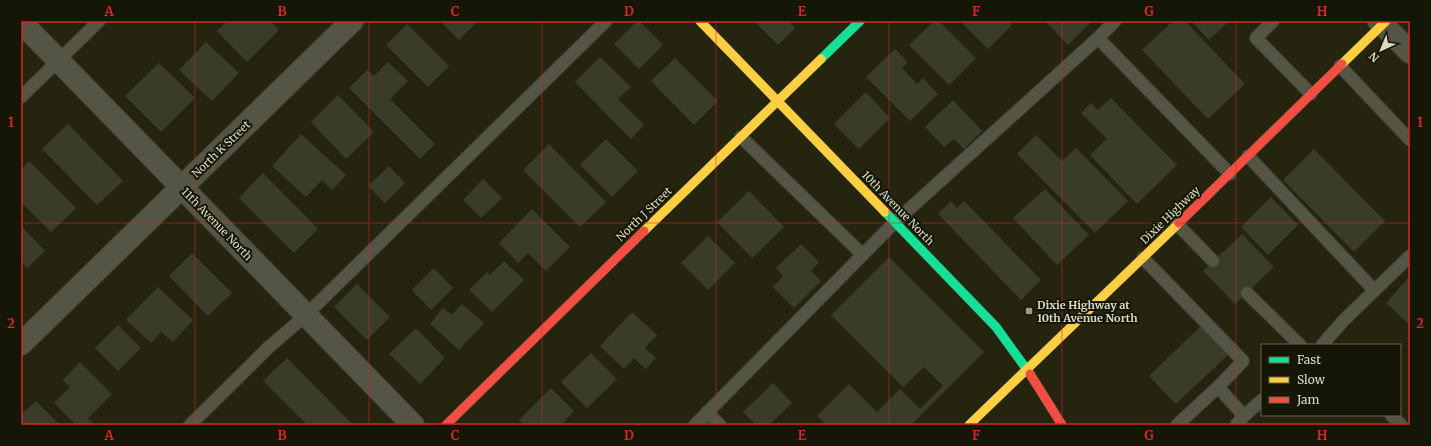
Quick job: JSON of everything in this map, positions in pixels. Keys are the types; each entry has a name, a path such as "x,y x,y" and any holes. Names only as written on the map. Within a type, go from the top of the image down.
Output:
{"main road":[{"name":"10th Avenue North","path":"700,21 996,327 1027,369 1062,425"},
{"name":"North J Street","path":"446,425 860,21"},
{"name":"Dixie Highway","path":"969,425 1230,174 1383,22"}],"street":[{"name":"North K Street","path":"21,344 352,21"},
{"name":"11th Avenue North","path":"21,22 413,425"},
{"path":"1383,22 1410,52"}],"lane":[{"path":"21,97 99,21"},
{"path":"190,425 269,346 306,315 606,21"},
{"path":"695,425 895,222 1115,21"},
{"path":"1273,21 1256,38 1312,94"},
{"path":"1098,38 1230,174"},
{"path":"1340,66 1410,140"},
{"path":"741,137 863,254"},
{"path":"1248,156 1374,290"},
{"path":"1177,224 1213,261"},
{"path":"1323,344 1344,320 1410,256"},
{"path":"1143,258 1243,361 1218,387 1177,425"},
{"path":"1247,293 1299,344"},
{"path":"1218,387 1240,421 1261,401"},
{"path":"707,412 720,425"},
{"path":"1392,416 1401,425"}],"building":[{"path":"227,21 270,21 279,30 247,62 217,31"},
{"path":"440,21 478,21 459,40"},
{"path":"637,21 639,21 663,45 639,69 614,44"},
{"path":"754,21 789,21 795,28 778,45"},
{"path":"934,21 939,21 976,58 949,85 909,45"},
{"path":"960,21 1008,21 1012,25 988,49"},
{"path":"1092,21 1068,45 1046,22"},
{"path":"1173,21 1185,21 1245,84 1208,119 1142,50"},
{"path":"1191,21 1229,21 1209,40"},
{"path":"407,24 449,66 428,87 386,45"},
{"path":"206,42 239,73 212,101 179,70"},
{"path":"895,49 908,62 902,68 917,84 923,78 938,94 910,121 866,77"},
{"path":"600,57 631,87 618,99 644,125 631,139 575,82"},
{"path":"675,58 718,101 694,125 651,81"},
{"path":"388,62 408,81 390,99 435,144 420,159 349,88 367,70 374,76"},
{"path":"159,63 195,98 161,132 125,96"},
{"path":"866,92 890,118 859,149 834,124"},
{"path":"338,95 374,132 346,159 311,122"},
{"path":"1111,98 1177,165 1137,204 1090,155 1107,139 1081,113 1091,103 1098,110"},
{"path":"953,100 982,131 964,149 954,139 944,147 925,127"},
{"path":"68,124 123,181 97,205 42,149"},
{"path":"301,134 346,175 332,190 322,180 306,197 272,166"},
{"path":"1036,135 1062,161 1076,148 1128,201 1095,233 1017,154"},
{"path":"606,139 638,171 612,197 580,165"},
{"path":"549,144 606,202 580,227 523,170"},
{"path":"1314,149 1385,221 1354,252 1283,180"},
{"path":"29,161 76,208 51,232 21,202 21,169"},
{"path":"389,166 405,183 385,203 368,186"},
{"path":"263,173 318,229 294,253 239,198"},
{"path":"483,179 502,198 481,218 463,200"},
{"path":"1045,189 1089,235 1057,265 1013,218"},
{"path":"749,191 784,227 752,258 717,222"},
{"path":"1271,197 1298,225 1268,255 1241,227"},
{"path":"951,201 957,208 964,201 1041,280 1021,300 938,214"},
{"path":"532,209 570,247 546,271 528,253 518,263 499,243"},
{"path":"21,226 45,251 27,268 21,261"},
{"path":"1242,234 1274,267 1235,304 1203,271"},
{"path":"708,236 735,263 708,290 681,263"},
{"path":"801,244 819,262 811,271 821,281 794,308 773,287 783,276 776,268"},
{"path":"192,253 232,293 208,316 169,276"},
{"path":"889,257 984,352 911,425 826,425 817,416 849,384 877,412 900,389 920,409 943,386 924,367 903,387 831,315"},
{"path":"504,261 524,280 492,312 469,290 487,272 490,275"},
{"path":"434,268 453,288 431,310 412,290"},
{"path":"1409,277 1410,278 1410,325 1386,303"},
{"path":"357,284 390,317 367,340 334,307"},
{"path":"158,287 193,320 173,342 161,332 151,343 126,320"},
{"path":"462,304 484,323 459,350 430,324 443,308 452,315"},
{"path":"632,312 657,335 645,348 656,358 646,369 634,358 624,369 600,346"},
{"path":"118,325 141,348 118,371 95,348"},
{"path":"1202,325 1229,354 1176,404 1149,376"},
{"path":"416,328 445,358 420,384 389,354"},
{"path":"591,353 617,379 587,408 561,382"},
{"path":"287,358 353,425 307,425 263,381"},
{"path":"80,362 112,394 88,418 95,425 76,425 54,403 70,387 63,380"},
{"path":"773,383 792,403 769,425 756,425 743,412"},
{"path":"551,388 574,411 563,423 565,425 524,425 519,420"},
{"path":"36,401 60,425 21,425 21,415"}],"traffic: fast":[{"path":"821,59 860,21"},
{"path":"885,212 996,327 1030,374"}],"traffic: slow":[{"path":"700,21 885,212"},
{"path":"1342,64 1386,21"},
{"path":"644,231 821,59"},
{"path":"969,425 1179,223"}],"traffic: jam":[{"path":"1179,223 1342,64"},
{"path":"446,425 644,231"},
{"path":"1030,374 1062,425"}],"place":[{"name":"Dixie Highway at 10th Avenue North","path":"1029,311"}]}
